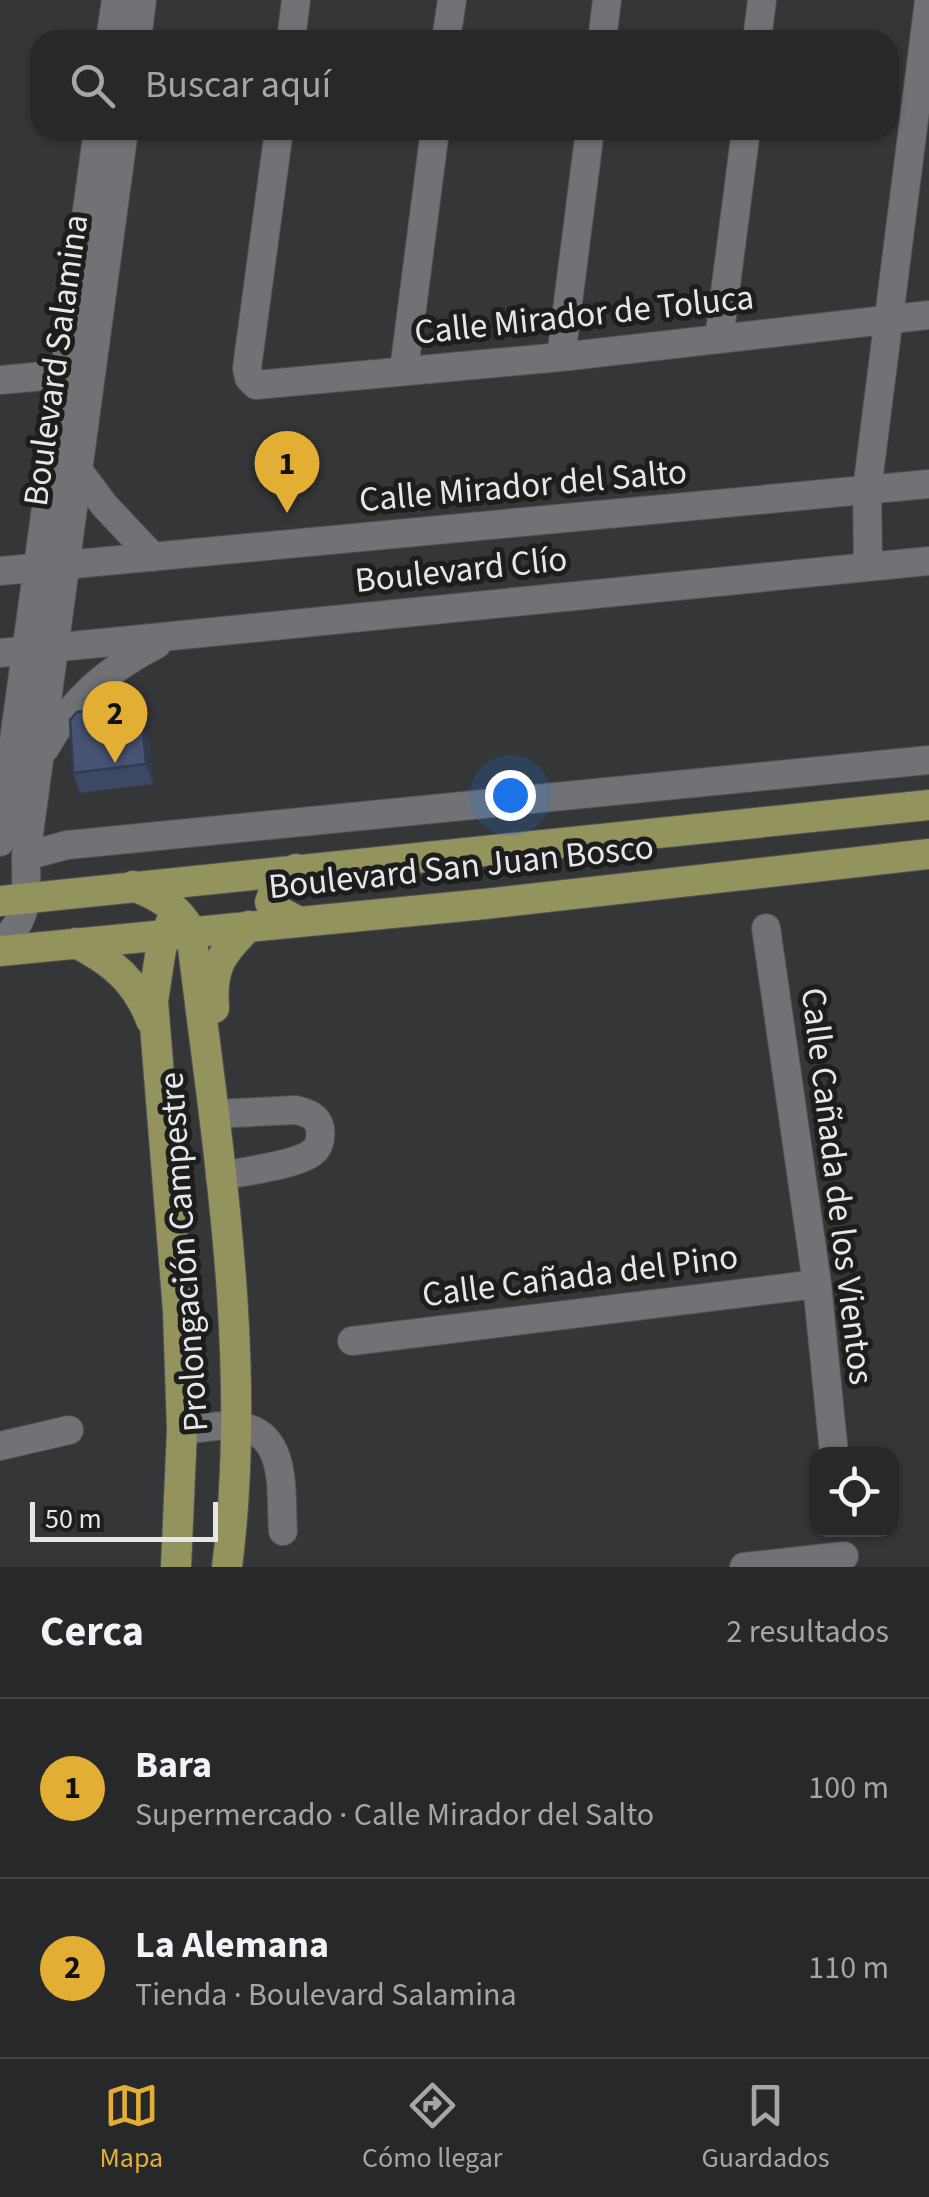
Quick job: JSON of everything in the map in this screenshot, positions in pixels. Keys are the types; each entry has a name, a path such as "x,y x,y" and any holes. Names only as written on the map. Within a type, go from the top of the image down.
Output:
{"main road":[{"name":"Boulevard San Juan Bosco","path":"13,899 929,805"},
{"name":"Boulevard San Juan Bosco","path":"2,938 40,947 76,944 178,926 250,926 929,854"},
{"path":"296,869 280,878 270,902 273,908 297,921"},
{"path":"132,886 164,900 178,926 215,878"},
{"name":"Prolongación Campestre","path":"176,1567 182,1430 178,1311 154,976 178,926"},
{"name":"Prolongación Campestre","path":"178,926 212,1109 236,1358 237,1426 227,1567"},
{"path":"212,1109 220,1074 212,986 215,969 220,958 250,926"},
{"path":"76,944 127,976 156,1032"}],"street":[{"path":"112,30 116,0"},
{"path":"138,30 142,0"},
{"path":"292,30 296,0"},
{"path":"448,30 452,0"},
{"path":"603,30 607,0"},
{"path":"758,30 762,0"},
{"path":"868,566 866,490 929,1"},
{"name":"Boulevard Salamina","path":"52,566 66,374 97,140"},
{"name":"Boulevard Salamina","path":"0,842 27,650 78,470 123,140"},
{"name":"Calle Mirador de Toluca","path":"278,140 247,368 248,378 256,385 561,357 929,316"},
{"path":"404,370 434,140"},
{"path":"561,357 589,140"},
{"path":"719,340 745,140"},
{"path":"0,380 66,374"},
{"path":"78,470 104,505 153,557"},
{"name":"Calle Mirador del Salto","path":"0,570 929,484"},
{"name":"Boulevard Clío","path":"27,650 929,561"},
{"path":"39,758 64,716 103,676 174,636"},
{"name":"Boulevard Salamina","path":"13,899 26,856 39,758 27,650"},
{"path":"26,856 66,845 929,760"},
{"path":"2,938 21,919 13,899"},
{"name":"Calle Cañada de los Vientos","path":"766,928 816,1284 833,1447"},
{"path":"212,1109 310,1113 319,1122 321,1137 314,1151 300,1158 220,1176"},
{"name":"Calle Cañada del Pino","path":"352,1341 816,1284"},
{"path":"182,1430 237,1426 261,1434 278,1454 283,1531"},
{"path":"0,1446 69,1430"},
{"path":"744,1567 844,1551"}],"building":[{"path":"122,708 123,722 142,720 146,764 73,773 70,720 77,712"}],"place":[{"name":"Bara","path":"287,513"},
{"name":"La Alemana","path":"115,763"}]}
